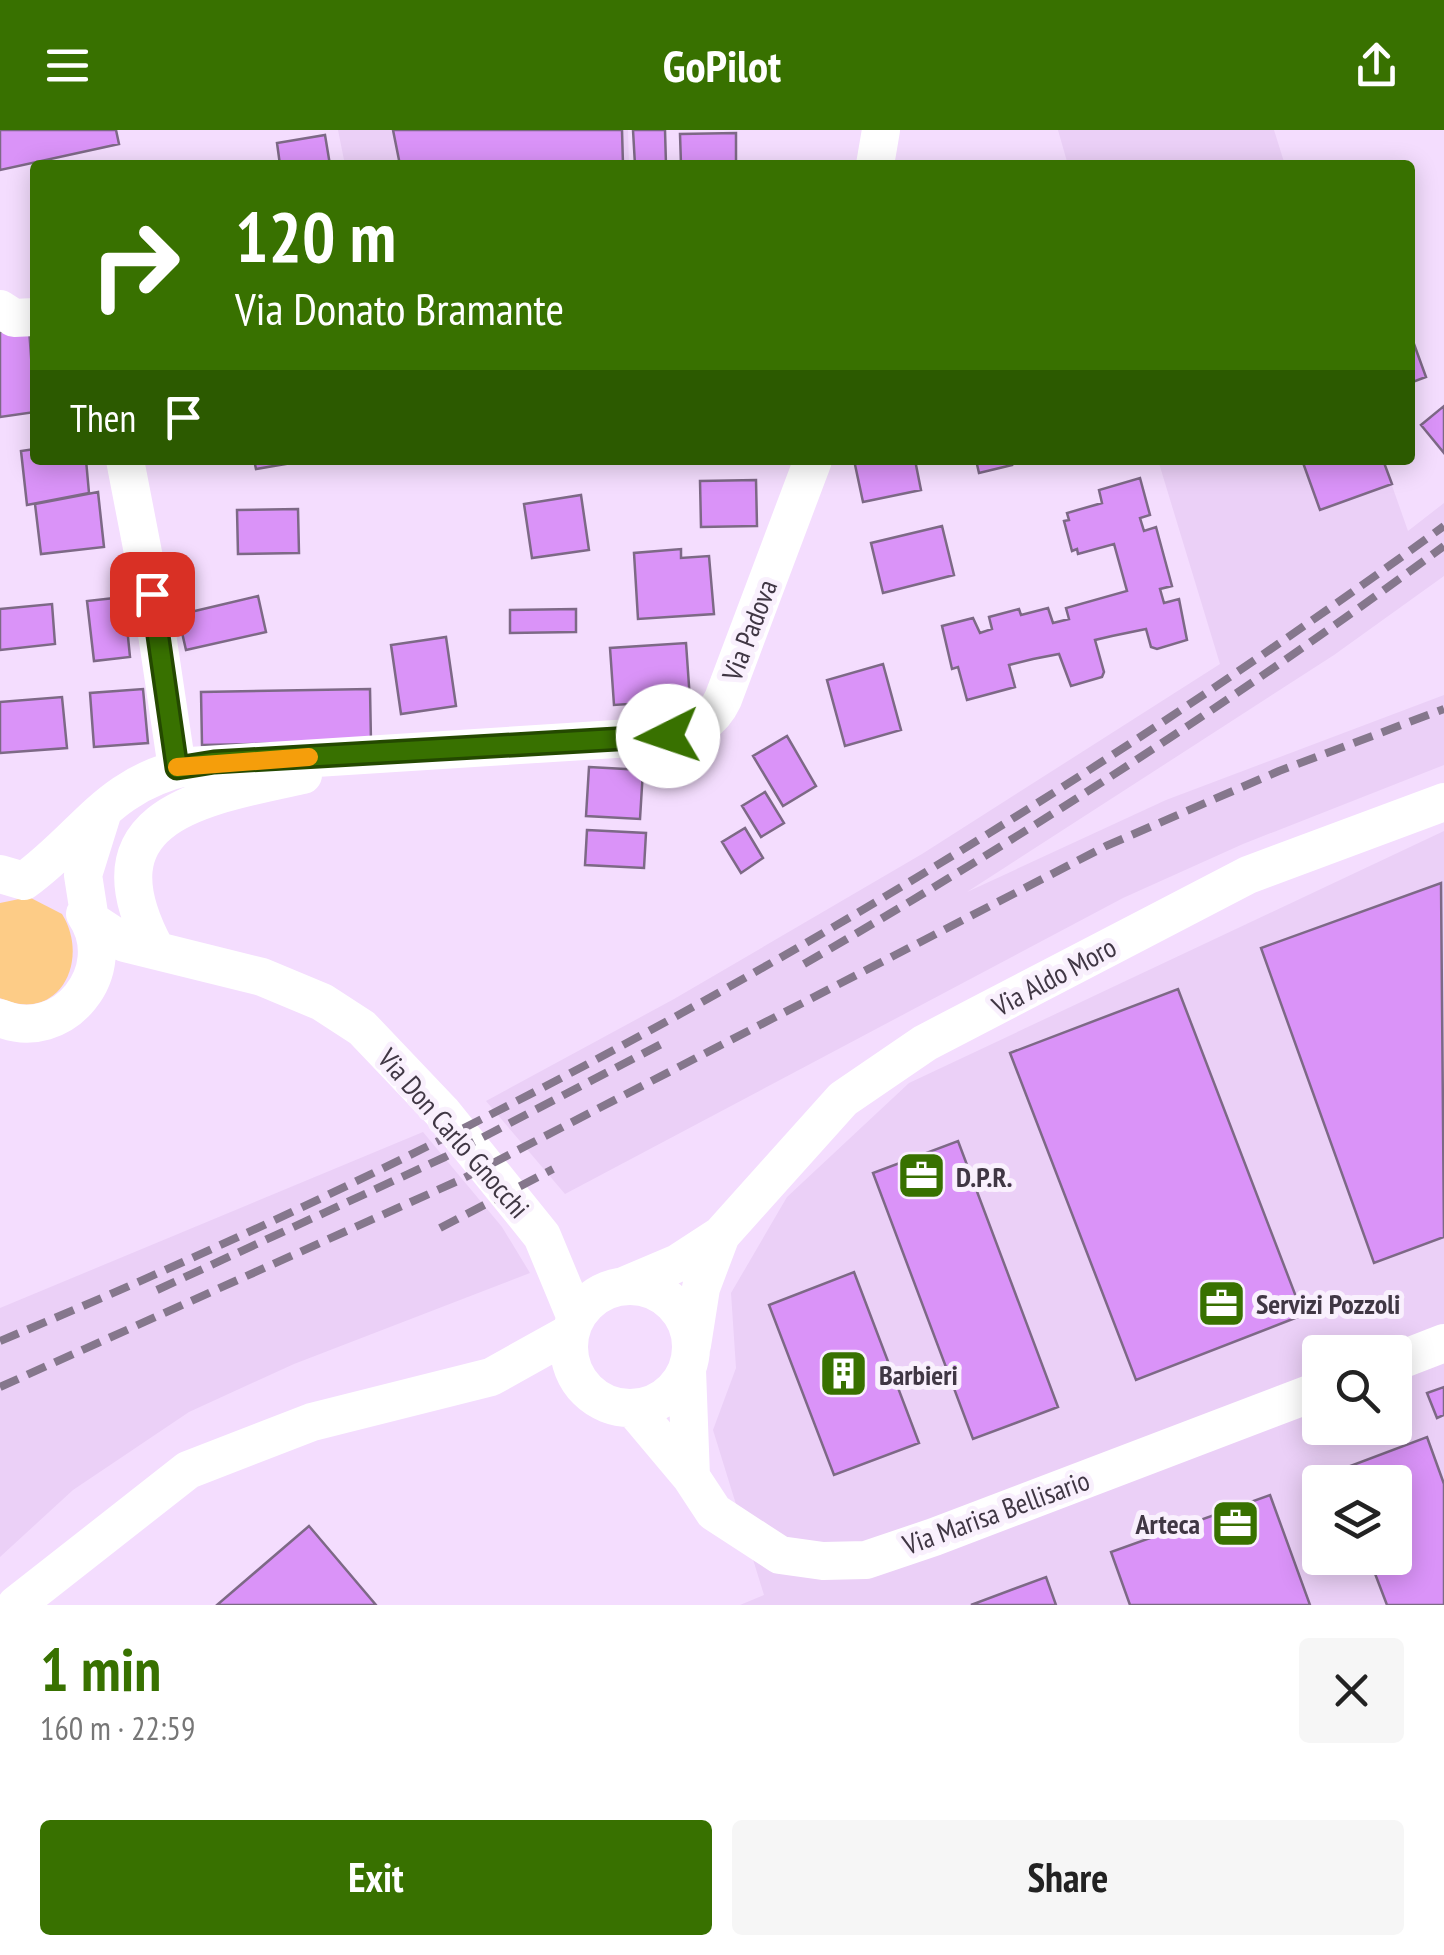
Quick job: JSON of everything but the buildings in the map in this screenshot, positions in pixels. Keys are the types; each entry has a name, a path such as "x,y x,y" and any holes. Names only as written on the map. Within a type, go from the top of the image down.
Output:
{"street":[{"path":"876,160 881,130"},
{"path":"127,465 152,594 177,768"},
{"name":"Via Padova","path":"8,881 130,786 177,768 672,735 704,724 723,700 811,465"},
{"path":"155,948 135,906 132,876 140,844 164,816 211,798 388,752"},
{"name":"Via Aldo Moro","path":"622,1286 678,1263 721,1235 844,1098 925,1043 1248,875 1444,802"},
{"path":"0,1018 29,1024 52,1020 72,1008 87,991 96,968 97,944 83,875 105,809"},
{"name":"Via Don Carlo Gnocchi","path":"8,881 63,891 112,938 262,978 322,1002 362,1028 442,1112 542,1236 622,1286"},
{"path":"87,991 136,968 207,966"},
{"name":"Via Aldo Moro","path":"690,1359 701,1288 721,1235"},
{"name":"Via Don Carlo Gnocchi","path":"542,1236 573,1326"},
{"path":"16,1605 188,1470 312,1422 490,1377 530,1359 573,1326 601,1292 622,1286 646,1287 672,1302 689,1328 691,1477"},
{"path":"573,1326 575,1374 600,1401 632,1408 666,1397 690,1359"},
{"path":"1412,1356 1444,1344"},
{"path":"490,1377 587,1390"},
{"name":"Via Marisa Bellisario","path":"632,1408 691,1477 714,1512 780,1555 822,1561 866,1560 1302,1397"}],"shaded area":[{"path":"338,130 628,130 629,160 344,160"},
{"path":"1058,130 1274,130 1283,160 1067,160"},
{"path":"1160,465 1385,465 1408,531 1444,503 1444,576 1334,655 967,892 1166,800 1444,695 1444,765 1243,844 1123,898 565,1194 486,1101 674,999 922,854 1220,664"},
{"path":"1444,831 1444,1605 740,1605 764,1595 713,1430 736,1368 731,1293 787,1197 909,1083"},
{"path":"29,897 62,914 73,951 64,984 53,996 38,1003 21,1004 0,998 0,903"},
{"path":"423,1132 502,1227 530,1273 294,1364 189,1412 73,1490 0,1557 0,1308"}],"railway":[{"path":"0,1341 379,1170 746,977 1101,762 1274,647 1444,526"},
{"path":"804,964 1130,764 1444,546"},
{"path":"0,1387 462,1179 1106,846 1279,771 1444,709"},
{"path":"157,1290 445,1157 669,1040"},
{"path":"440,1228 553,1169"}],"slow traffic":[{"path":"177,767 309,757"}],"place":[{"name":"D.P.R.","path":"921,1176"},
{"name":"Servizi Pozzoli","path":"1221,1303"},
{"name":"Barbieri","path":"844,1374"},
{"name":"Arteca","path":"1235,1523"}],"route":[{"path":"152,594 177,768 214,762 668,736"}]}
